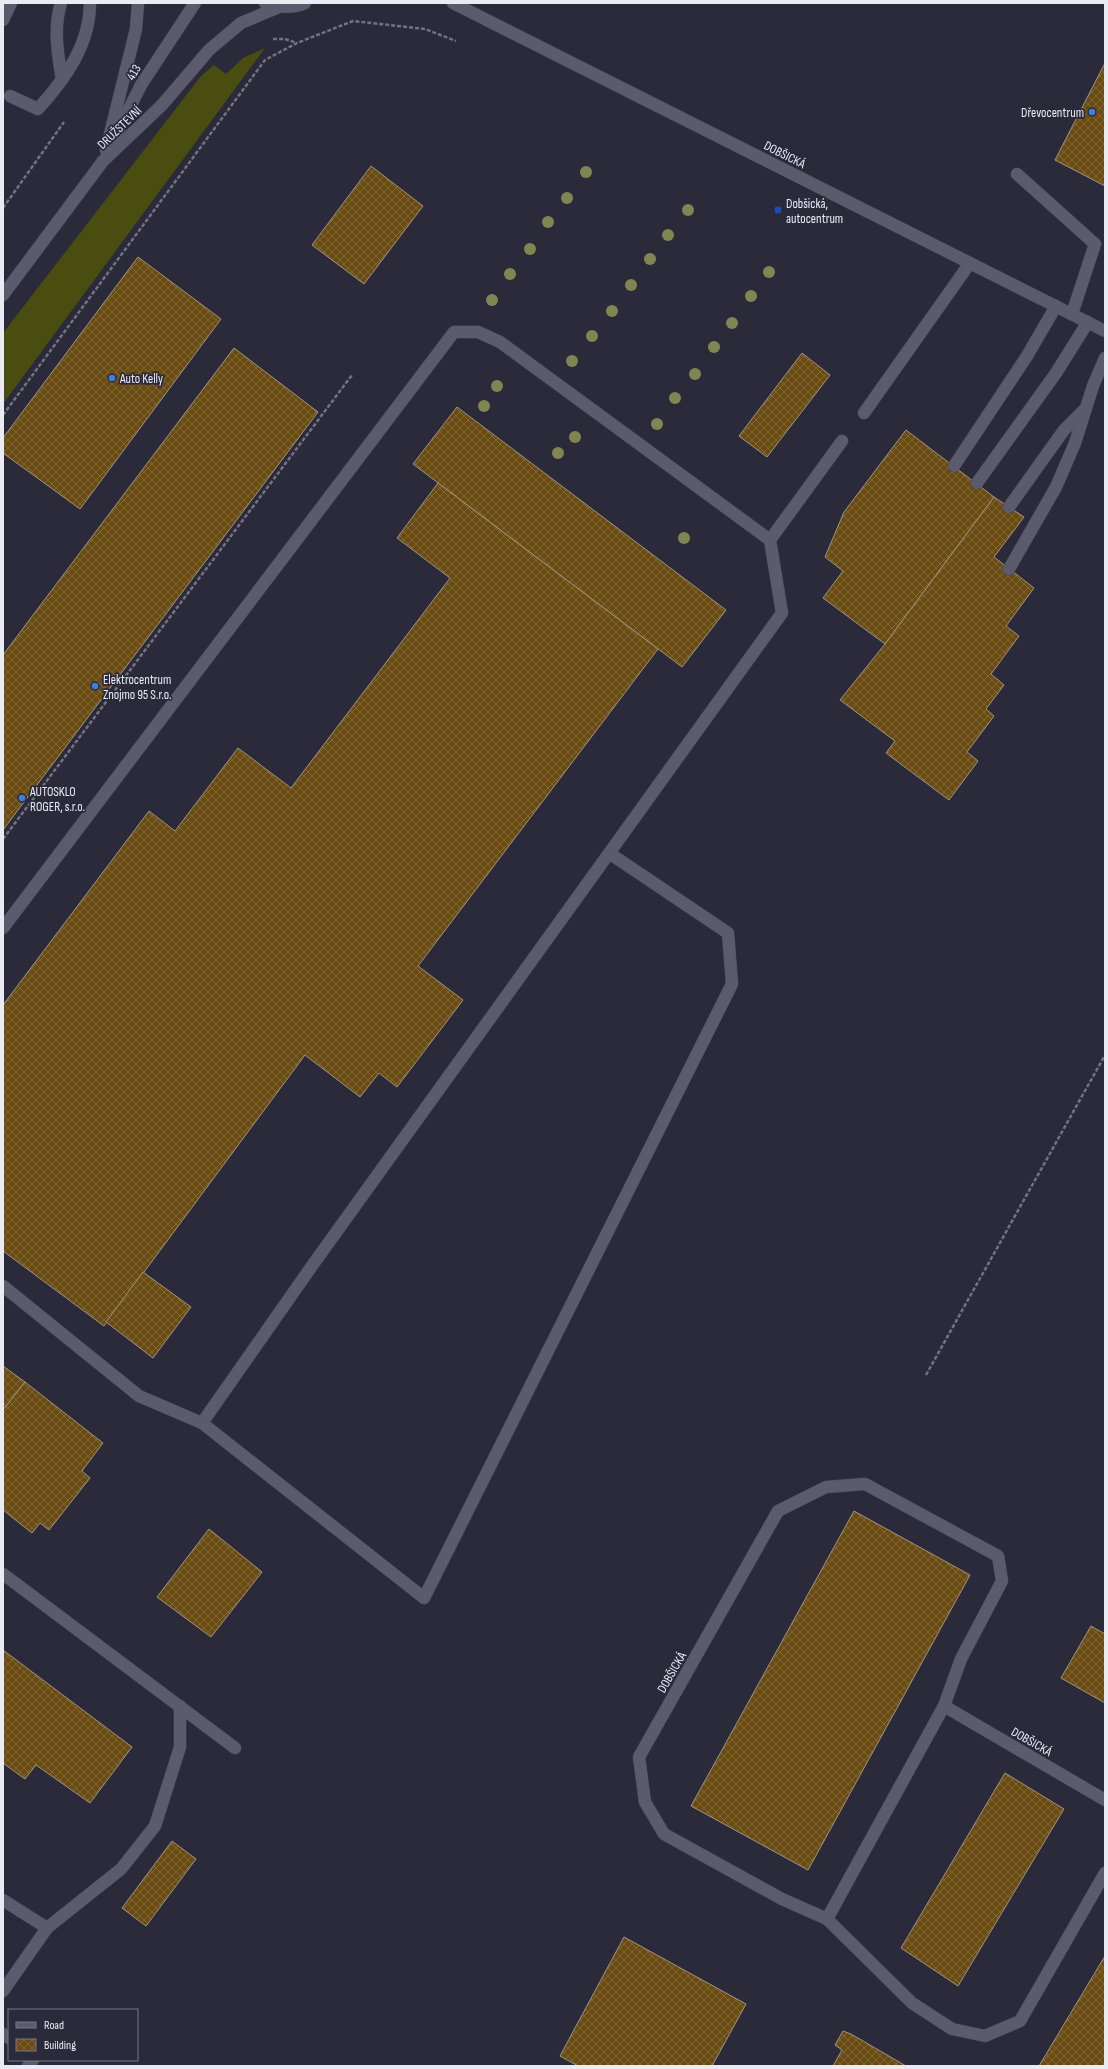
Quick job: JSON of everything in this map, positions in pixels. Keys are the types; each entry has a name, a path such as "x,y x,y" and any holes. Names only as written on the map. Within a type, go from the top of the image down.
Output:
{"street":[{"path":"3,20 11,3"},
{"path":"61,3 57,20 56,46 62,80"},
{"path":"10,96 38,109 62,80 79,52 90,18 90,3"},
{"path":"103,161 136,29 138,3"},
{"name":"413","path":"103,161 141,85 195,3"},
{"path":"264,3 279,7 300,5 305,3"},
{"name":"DOBŠICKÁ","path":"455,4 1105,331"},
{"name":"DRUŽSTEVNÍ","path":"3,294 103,161 162,105 209,50 241,23 279,7"},
{"path":"1017,174 1095,244 1072,314"},
{"path":"864,413 970,262"},
{"path":"954,466 1027,356 1056,306"},
{"path":"977,483 1056,373 1088,322"},
{"path":"3,928 454,332 478,332 500,342 770,540 782,613 314,1263 202,1423"},
{"path":"1009,568 1056,487 1088,407 1093,386 1105,358"},
{"path":"1009,508 1064,430 1088,407"},
{"path":"770,540 842,441"},
{"path":"3,1286 138,1396 202,1423 424,1598 732,984 728,933 609,853"},
{"name":"DOBŠICKÁ","path":"865,1484 998,1556 1002,1581 961,1659 944,1706 827,1919 782,1899 664,1834 645,1802 639,1757 778,1511 826,1487 865,1484"},
{"path":"3,1574 235,1748"},
{"path":"3,1991 47,1928 121,1869 155,1826 180,1748 180,1706"},
{"name":"DOBŠICKÁ","path":"944,1706 1105,1800"},
{"path":"827,1919 912,2004 952,2029 985,2036 1020,2021 1105,1873"},
{"path":"3,1900 47,1928"}],"path":[{"path":"3,415 265,60 296,43 353,21 425,29 456,41"},
{"path":"272,39 285,39 296,43"},
{"path":"3,839 352,375"},
{"path":"926,1375 1105,1055"}],"green space":[{"path":"265,48 3,404 3,333 201,76 214,65 226,74 243,58"}],"building":[{"name":"Dřevocentrum","path":"1105,63 1105,186 1055,160"},
{"path":"371,166 423,206 364,284 312,245"},
{"name":"Auto Kelly","path":"138,257 221,319 80,509 3,453 3,438"},
{"path":"234,348 318,412 3,830 3,655"},
{"path":"802,353 830,375 767,457 739,436"},
{"path":"457,407 726,610 682,667 413,464"},
{"path":"906,430 994,497 885,644 823,598 843,571 825,557 844,512"},
{"path":"438,483 658,649 418,966 463,1000 397,1087 379,1073 360,1097 305,1055 104,1326 3,1251 3,1005 149,811 175,831 238,748 291,788 450,578 397,538"},
{"path":"994,497 1024,517 994,557 1034,588 1006,626 1019,636 991,674 1004,685 986,709 994,716 967,752 978,761 949,800 886,753 895,741 840,700 885,644"},
{"path":"143,1272 191,1307 153,1358 106,1322"},
{"path":"3,1366 25,1382 3,1410"},
{"path":"25,1382 103,1443 82,1471 90,1478 49,1530 40,1523 32,1533 3,1510 3,1410"},
{"path":"854,1511 970,1575 808,1870 691,1806"},
{"path":"209,1529 262,1572 211,1637 157,1597"},
{"path":"1091,1626 1105,1634 1105,1703 1061,1678"},
{"path":"3,1650 132,1747 90,1803 36,1765 25,1779 3,1763"},
{"path":"1005,1773 1064,1809 958,1986 901,1948"},
{"path":"172,1841 196,1859 146,1926 122,1908"},
{"path":"624,1937 746,2004 712,2066 578,2066 560,2056"},
{"path":"1105,1956 1105,2066 1039,2066"},
{"path":"843,2031 851,2034 906,2066 833,2066 842,2050 835,2045"}],"place":[{"name":"Dřevocentrum","path":"1092,112"},
{"name":"Dobšická, autocentrum","path":"778,210"},
{"name":"Auto Kelly","path":"112,378"},
{"name":"Elektrocentrum Znojmo 95 S.r.o.","path":"95,686"},
{"name":"AUTOSKLO ROGER, s.r.o.","path":"22,798"}]}
